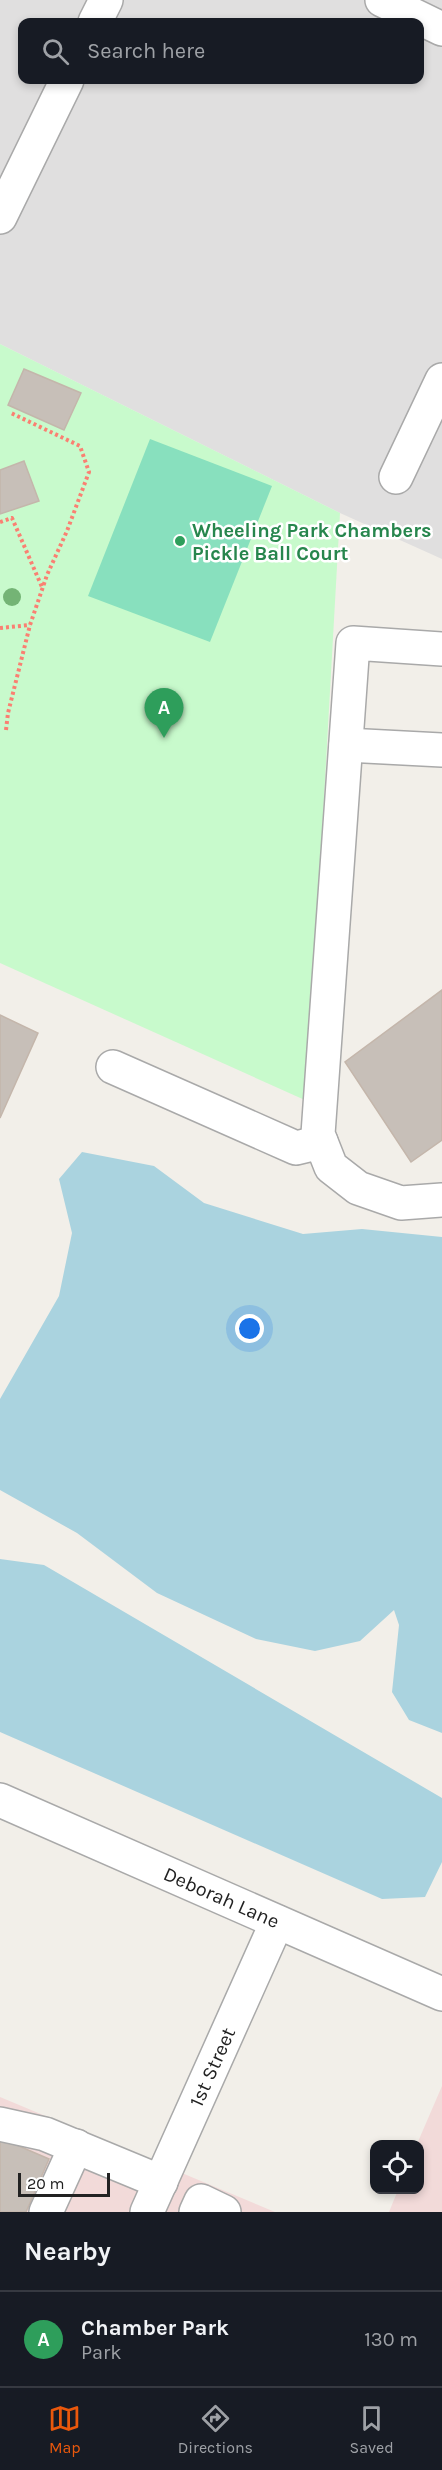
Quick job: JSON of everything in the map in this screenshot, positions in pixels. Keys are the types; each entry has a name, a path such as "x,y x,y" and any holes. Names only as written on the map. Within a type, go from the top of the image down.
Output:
{"street":[{"path":"97,18 106,0"},
{"path":"382,0 419,18"},
{"path":"424,20 442,29"},
{"path":"0,217 65,84"},
{"path":"396,477 442,380"},
{"path":"442,649 353,643 318,1134 331,1167 358,1188 401,1203 442,1200"},
{"path":"346,746 442,750"},
{"path":"113,1067 296,1148 321,1142"},
{"name":"Deborah Lane","path":"0,1800 442,1994"},
{"name":"1st Street","path":"147,2212 277,1922"},
{"path":"0,2124 45,2134 161,2182"},
{"path":"46,2212 76,2146"},
{"path":"196,2212 201,2201 224,2212"}],"path":[{"path":"6,730 8,713 30,625 89,472 80,446 11,413"},
{"path":"0,522 12,518 43,588"},
{"path":"0,628 30,625"}],"shaded area":[{"path":"0,0 442,0 442,559 340,513 0,344"},
{"path":"442,2086 442,2212 389,2212 396,2194 424,2194 424,2140 419,2140"},
{"path":"0,2097 275,2212 0,2212"}],"green space":[{"path":"0,344 340,513 307,1101 0,963"},
{"name":"Wheeling Park Chambers Pickle Ball Court","path":"150,439 272,486 210,642 88,596"}],"water":[{"path":"82,1152 154,1166 204,1203 303,1234 362,1229 442,1237 442,1733 409,1720 392,1692 399,1625 394,1610 360,1641 315,1651 256,1639 157,1593 77,1533 0,1490 0,1399 59,1296 72,1233 59,1179"},
{"path":"0,1559 44,1565 442,1798 442,1862 425,1897 382,1899 0,1732"}],"building":[{"path":"24,369 81,393 64,430 8,405"},
{"path":"24,461 39,501 0,514 0,470"},
{"path":"442,990 442,1140 411,1162 345,1062"},
{"path":"0,1015 38,1033 0,1118"},
{"path":"0,2138 49,2159 26,2212 0,2212"}],"place":[{"name":"Wheeling Park Chambers Pickle Ball Court","path":"180,541"},
{"name":"Chamber Park","path":"164,738"}]}
